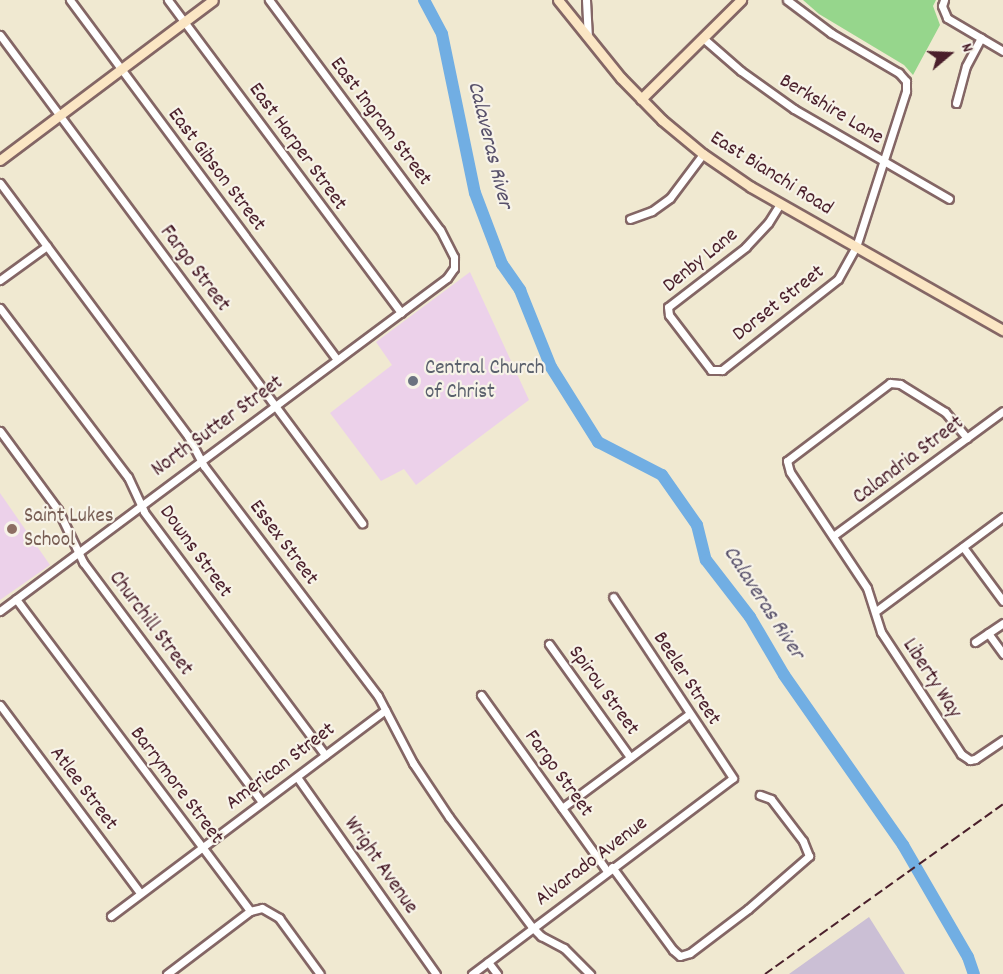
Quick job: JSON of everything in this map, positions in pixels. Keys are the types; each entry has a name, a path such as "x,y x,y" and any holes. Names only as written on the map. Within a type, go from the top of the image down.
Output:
{"street":[{"name":"East Gibson Street","path":"69,0 336,359"},
{"name":"East Harper Street","path":"168,0 400,313"},
{"path":"0,160 213,0"},
{"name":"East Ingram Street","path":"268,0 440,231 454,257 454,268"},
{"name":"East Bianchi Road","path":"558,0 588,39 641,99 704,154 780,204 1003,330"},
{"path":"586,0 588,39"},
{"path":"641,99 741,0"},
{"name":"Dorset Street","path":"715,371 722,370 835,283 856,247 906,91 906,81 899,73 831,33 786,0"},
{"path":"944,0 943,12 947,18 1003,51"},
{"name":"Fargo Street","path":"0,35 362,523"},
{"name":"Berkshire Lane","path":"703,38 769,93 949,199"},
{"path":"956,103 966,66 981,38"},
{"path":"630,219 652,211 670,198 704,154"},
{"name":"Essex Street","path":"0,183 188,436 201,460 366,680 428,788 532,927 541,936 564,948 590,974"},
{"name":"Denby Lane","path":"715,371 708,367 669,315 668,307 746,247 768,223 780,204"},
{"path":"0,280 46,246"},
{"name":"North Sutter Street","path":"0,611 447,278 454,268"},
{"name":"Downs Street","path":"0,308 128,477 141,505 325,755"},
{"name":"Liberty Way","path":"967,438 940,409 900,384 890,382 787,461 790,472 867,588 881,632 961,754 969,760 975,759 1003,740"},
{"name":"Calandria Street","path":"833,536 1003,411"},
{"name":"Churchill Street","path":"0,431 58,510 83,562 262,802"},
{"path":"876,611 1003,518"},
{"path":"963,547 1003,601"},
{"name":"Beeler Street","path":"613,597 732,778"},
{"name":"Barrymore Street","path":"16,599 201,848 250,910"},
{"path":"975,642 1003,623"},
{"path":"988,633 1003,654"},
{"name":"Spirou Street","path":"549,644 630,757"},
{"name":"Fargo Street","path":"481,695 562,808 680,956 690,953 748,909 809,856 803,841 771,799 760,795"},
{"name":"Atlee Street","path":"0,705 140,893"},
{"name":"American Street","path":"111,916 385,710"},
{"path":"562,808 689,714"},
{"name":"Wright Avenue","path":"297,777 436,974"},
{"name":"Alvarado Avenue","path":"472,974 732,778"},
{"path":"167,974 250,910 262,908 279,918 320,974"},
{"path":"488,962 497,974"}],"shaded area":[{"path":"470,272 529,400 416,485 404,469 381,481 330,413 392,365 376,342"},
{"name":"Saint Lukes School","path":"0,493 50,565 0,600"},
{"path":"869,917 905,974 789,974"}],"green space":[{"path":"803,0 936,0 933,6 940,25 913,75 904,65 819,14"}],"waterway":[{"name":"Calaveras River","path":"424,0 442,34 475,193 502,264 520,290 551,367 598,442 662,475 697,525 706,560 750,617 784,675 903,845 968,957 974,974"}],"railway":[{"path":"765,974 1003,804"}],"place":[{"name":"Central Church of Christ","path":"413,381"},
{"name":"Saint Lukes School","path":"12,529"}]}
